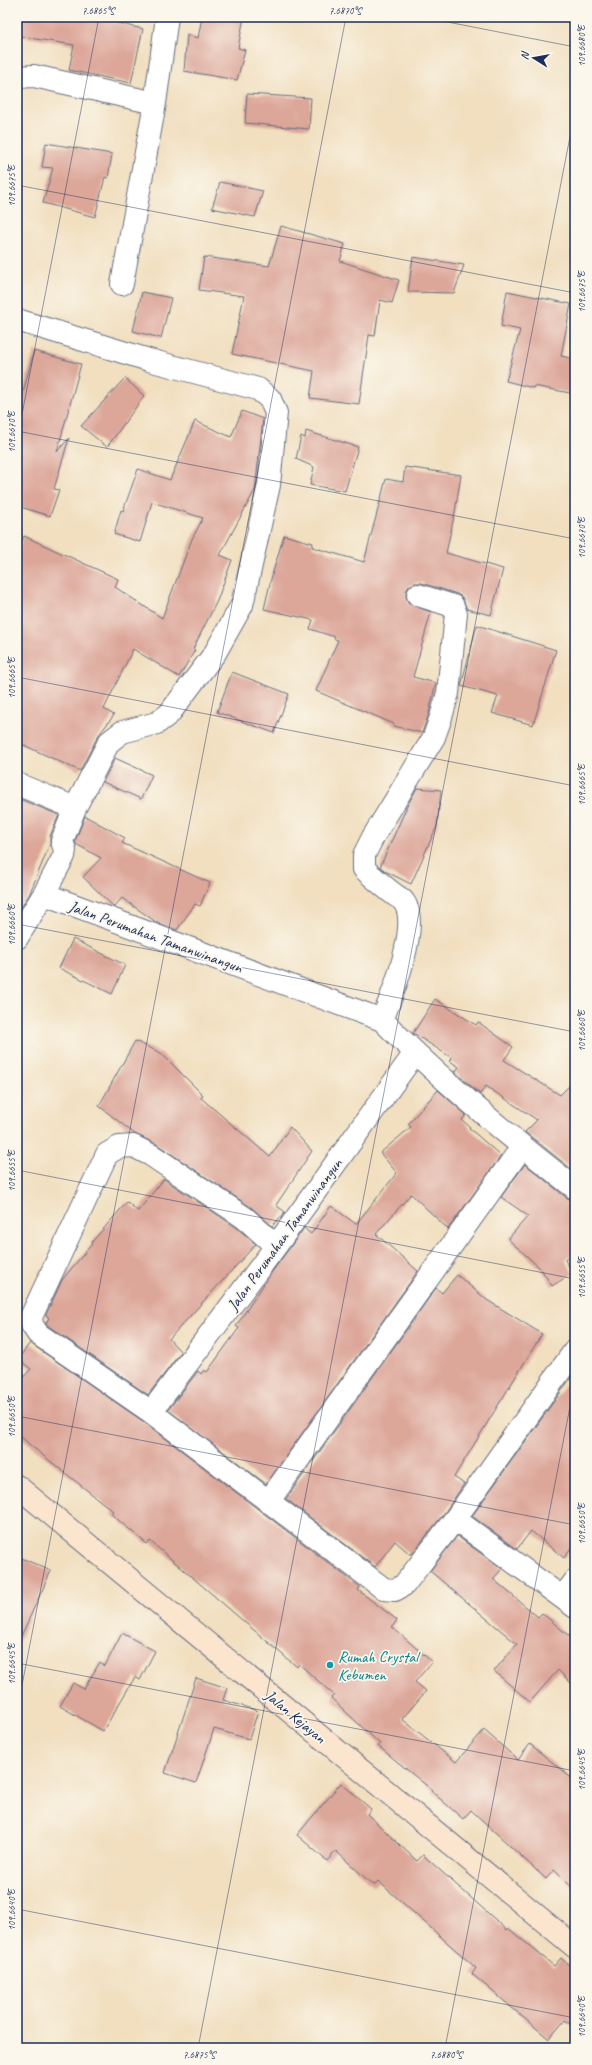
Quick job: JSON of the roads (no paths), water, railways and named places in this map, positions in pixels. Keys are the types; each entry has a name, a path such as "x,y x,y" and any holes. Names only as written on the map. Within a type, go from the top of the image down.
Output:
{"main road":[{"name":"Jalan Kejayan","path":"17,1486 575,1947"}],"street":[{"path":"122,284 155,103 167,17"},
{"path":"17,77 34,76 155,103"},
{"path":"17,320 149,360 258,389 270,399 276,413 269,485 242,605 215,653 169,714 157,723 122,732 114,736 109,742 75,808 62,841 65,850 64,856 44,894 17,938"},
{"path":"382,1020 396,987 408,935 410,918 408,909 403,900 364,869 364,855 376,831 434,737 448,693 456,614 453,606 418,595"},
{"path":"17,784 75,808"},
{"name":"Jalan Perumahan Tamanwinangun","path":"44,894 382,1020 414,1053 522,1146 575,1188"},
{"name":"Jalan Perumahan Tamanwinangun","path":"151,1412 276,1246 414,1053"},
{"path":"276,1246 245,1218 151,1155 133,1146 119,1146 107,1154 31,1317 32,1325 38,1334 151,1412 384,1589 395,1590 404,1585 455,1519 575,1350"},
{"path":"268,1502 522,1146"},
{"path":"455,1519 571,1595"}],"place":[{"name":"Rumah Crystal Kebumen","path":"330,1665"}]}
